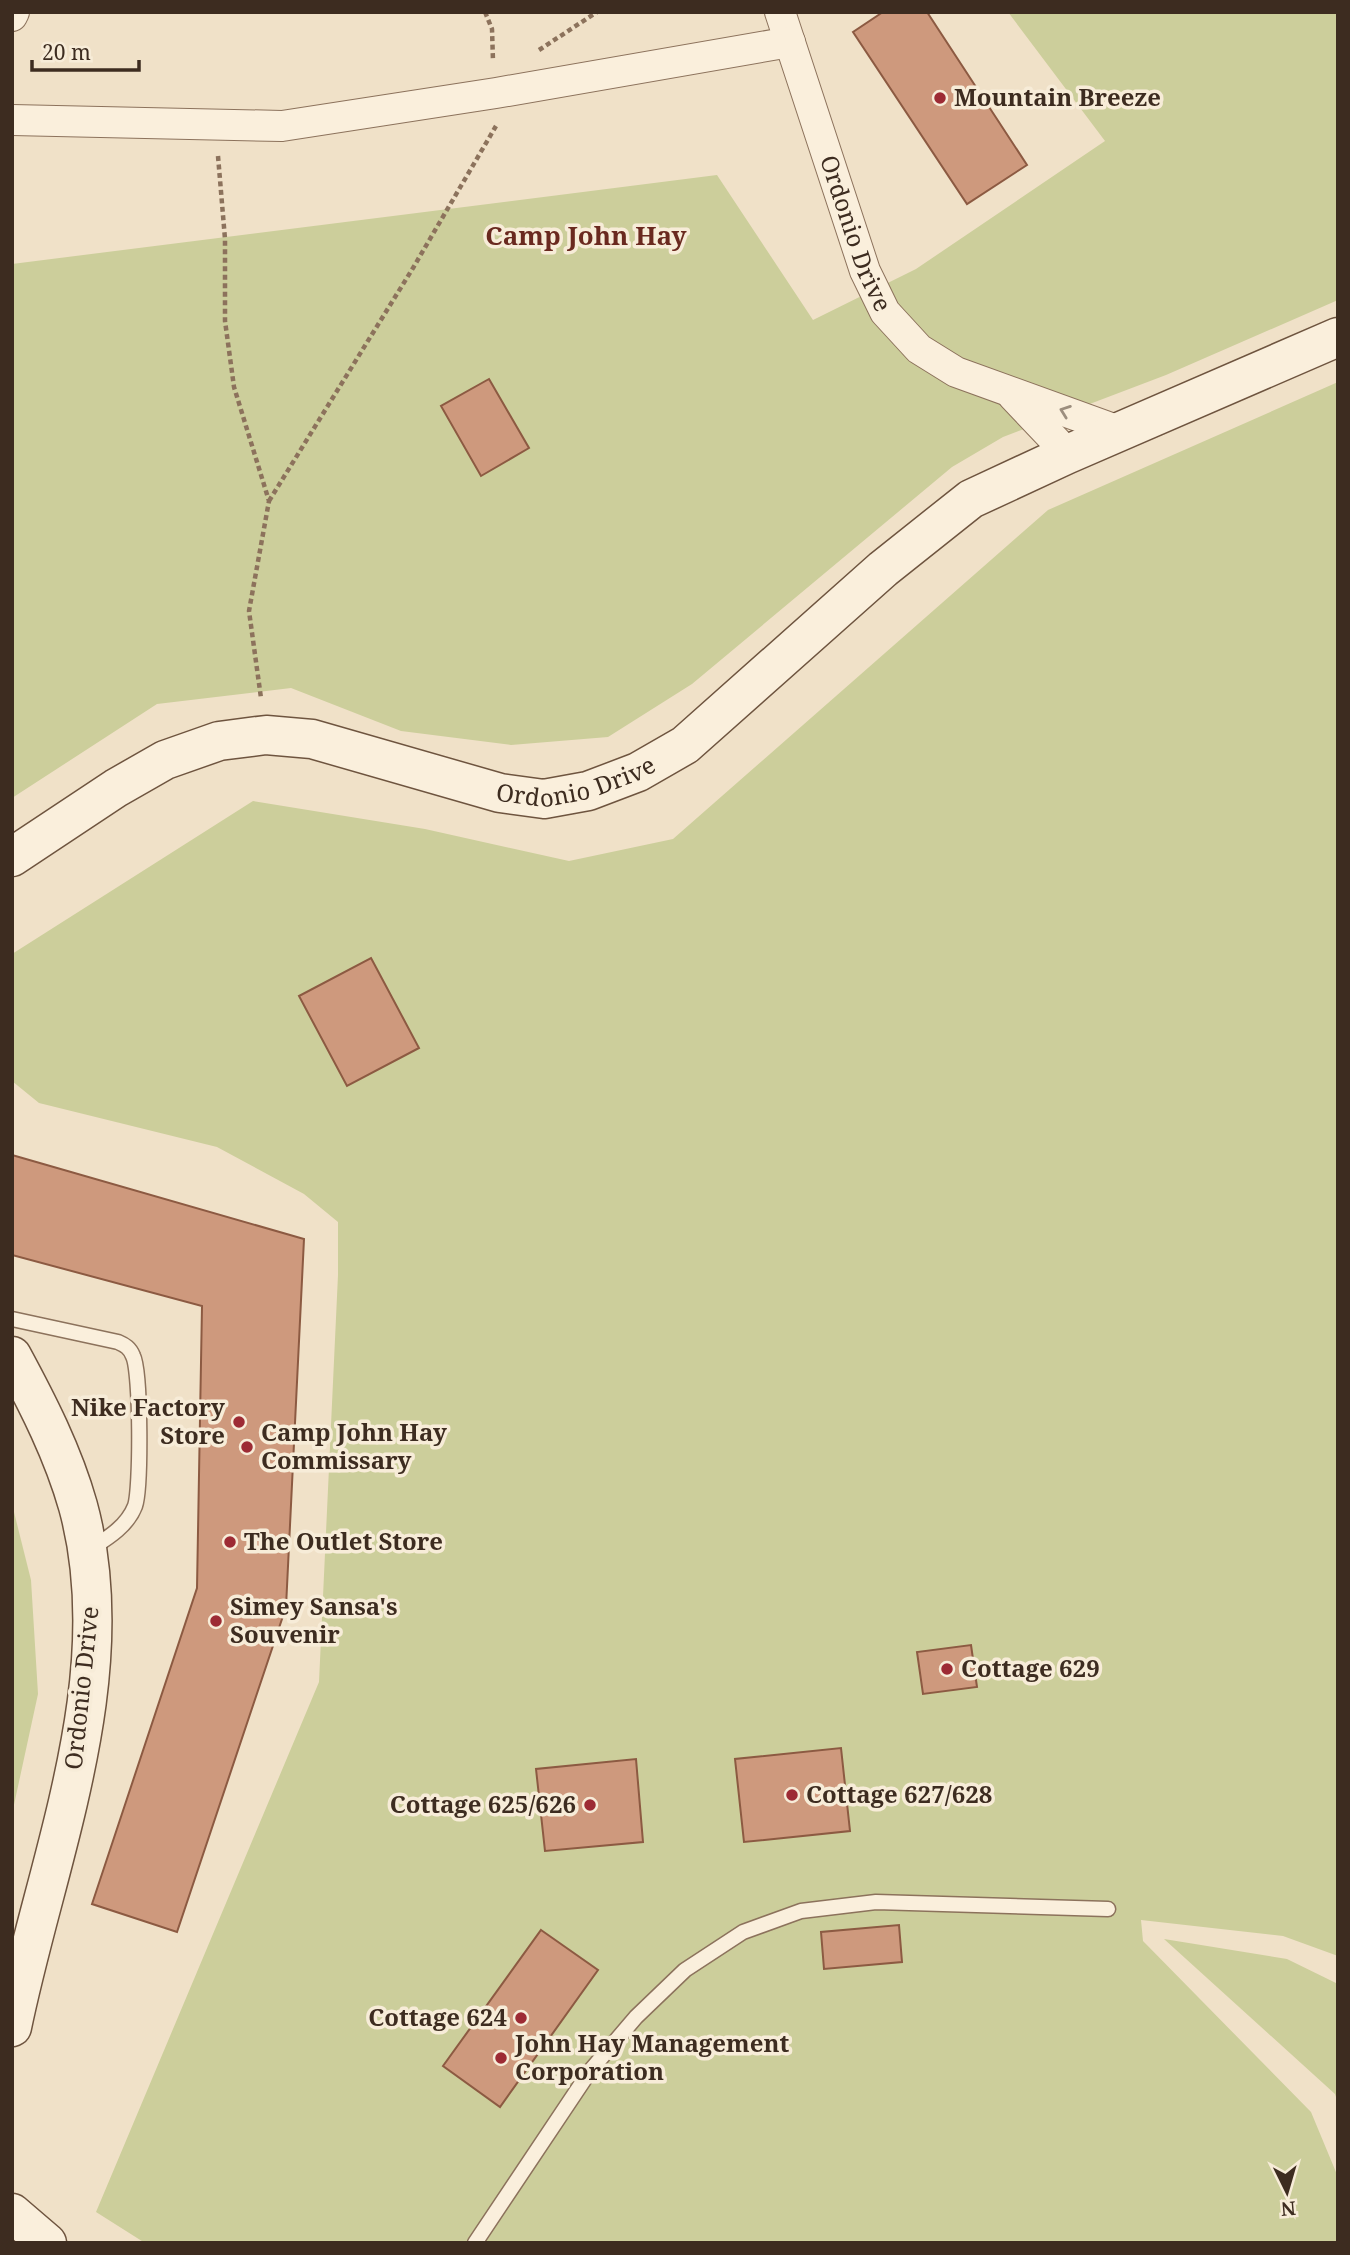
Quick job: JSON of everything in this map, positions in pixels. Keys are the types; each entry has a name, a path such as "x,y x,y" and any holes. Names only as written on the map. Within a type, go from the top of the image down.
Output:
{"street":[{"name":"Ordonio Drive","path":"780,12 865,271 885,312 919,349 956,372 1122,432"},
{"path":"12,120 282,126 496,93 790,42"},
{"name":"Ordonio Drive","path":"12,857 116,788 165,760 219,741 266,735 312,739 500,793 544,799 588,791 638,772 685,745 883,569 971,499 1338,337"},
{"name":"Ordonio Drive","path":"1008,391 1068,454"},
{"name":"Ordonio Drive","path":"12,1356 59,1449 78,1507 88,1551 94,1607 83,1725 71,1790 14,2013"},
{"path":"12,2213 47,2243"}],"lane":[{"path":"12,1319 118,1342 128,1347 134,1356 139,1423 135,1506 125,1523 88,1551"},
{"path":"475,2243 590,2071 636,2017 685,1970 743,1932 801,1910 876,1902 1108,1909"}],"path":[{"path":"485,12 492,29 493,66"},
{"path":"528,57 597,12"},
{"path":"266,735 249,611 269,502 502,117"},
{"path":"218,148 225,239 226,334 234,387 269,502"}],"green space":[{"path":"1008,12 1338,12 1338,300 1166,375 1003,437 952,467 692,684 608,737 511,745 401,731 291,688 157,704 12,798 12,264 717,175 813,320 916,269 1105,141"},
{"path":"1338,382 1338,1956 1283,1936 1141,1920 1143,1941 1311,2112 1338,2177 1338,2243 145,2243 96,2212 319,1682 338,1275 338,1222 304,1194 217,1147 39,1103 12,1081 12,954 253,801 425,829 569,861 673,839 1048,510"},
{"path":"12,1504 31,1580 38,1694 12,1814"},
{"path":"1164,1939 1287,1959 1338,1984 1338,2103 1335,2094"}],"building":[{"name":"Mountain Breeze","path":"883,12 927,12 1027,165 967,204 853,32"},
{"path":"489,379 529,448 481,476 441,406"},
{"path":"371,958 419,1048 347,1086 299,996"},
{"name":"Camp John Hay Commissary","path":"12,1155 304,1239 286,1607 177,1932 92,1904 197,1588 202,1306 12,1255"},
{"name":"Cottage 629","path":"971,1645 977,1687 923,1694 917,1652"},
{"name":"Cottage 627/628","path":"841,1748 850,1831 744,1842 735,1759"},
{"name":"Cottage 625/626","path":"636,1759 643,1842 545,1851 536,1769"},
{"path":"899,1925 902,1962 824,1969 821,1932"},
{"name":"Cottage 624","path":"541,1930 598,1970 500,2107 443,2066"}],"place":[{"name":"Mountain Breeze","path":"940,98"},
{"name":"Nike Factory Store","path":"239,1422"},
{"name":"Camp John Hay Commissary","path":"247,1447"},
{"name":"The Outlet Store","path":"230,1542"},
{"name":"Simey Sansa's Souvenir","path":"216,1621"},
{"name":"Cottage 629","path":"947,1669"},
{"name":"Cottage 627/628","path":"792,1795"},
{"name":"Cottage 625/626","path":"590,1805"},
{"name":"Cottage 624","path":"521,2018"},
{"name":"John Hay Management Corporation","path":"501,2058"}],"district":[{"name":"Camp John Hay","path":"586,236"}]}
